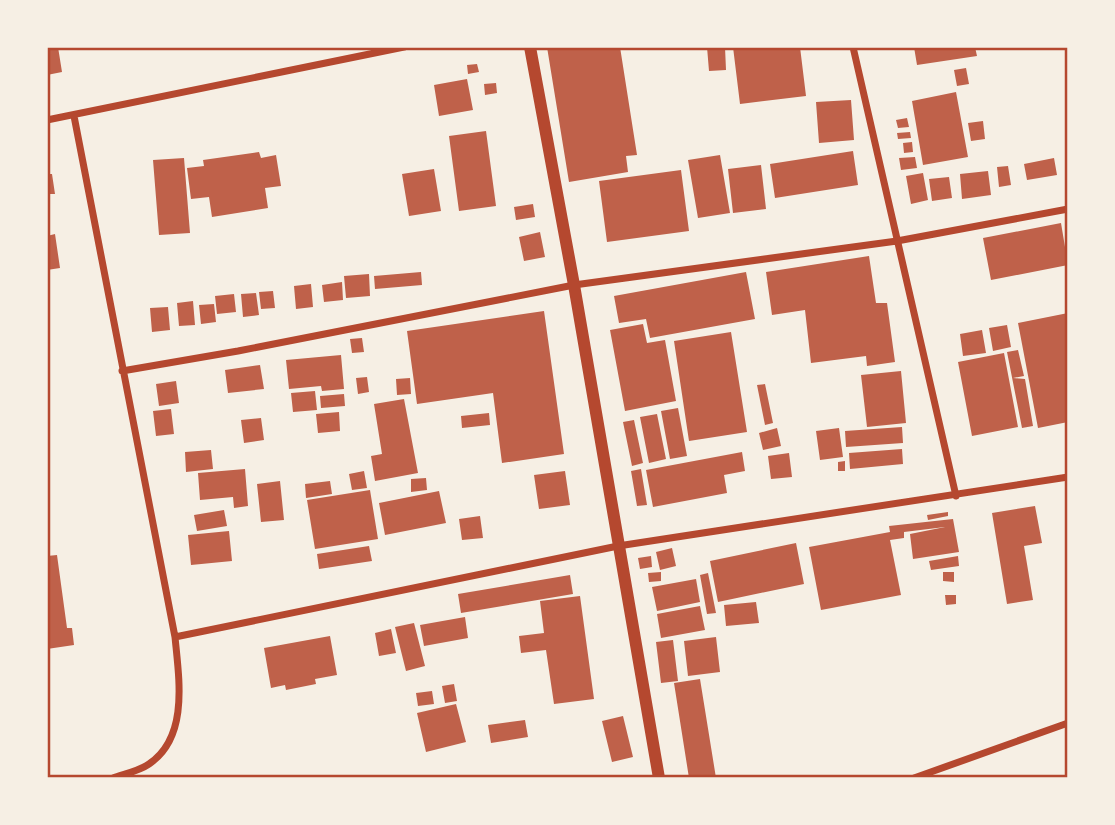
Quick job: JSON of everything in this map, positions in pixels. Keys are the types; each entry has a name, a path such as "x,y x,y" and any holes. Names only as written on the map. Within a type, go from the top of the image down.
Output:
{"street":[{"path":"47,120 404,47"},
{"path":"530,47 659,778"},
{"path":"853,47 956,496"},
{"path":"74,116 175,637 179,681 176,729 163,751 148,765 113,778"},
{"path":"122,371 574,285 897,241 1068,209"},
{"path":"175,637 618,546 1068,477"},
{"path":"914,778 1068,723"}],"building":[{"path":"47,47 58,47 62,72 47,75"},
{"path":"547,47 620,47 637,155 626,156 628,172 569,182"},
{"path":"707,47 725,47 726,70 709,71"},
{"path":"733,47 800,47 806,96 740,104"},
{"path":"914,47 975,47 977,56 917,65"},
{"path":"477,64 479,72 468,74 467,65"},
{"path":"966,68 969,84 957,86 954,70"},
{"path":"467,79 473,110 439,116 434,85"},
{"path":"496,83 497,93 485,95 484,84"},
{"path":"956,92 968,157 923,165 912,101"},
{"path":"851,100 854,140 819,143 816,102"},
{"path":"907,118 909,127 898,128 896,120"},
{"path":"983,121 985,139 971,141 968,123"},
{"path":"486,131 496,206 459,211 449,136"},
{"path":"910,132 911,138 898,139 897,133"},
{"path":"912,142 913,152 904,153 903,143"},
{"path":"853,151 858,185 775,198 770,164"},
{"path":"259,152 261,158 276,155 281,186 265,188 268,208 212,217 209,197 191,199 187,168 204,166 203,160"},
{"path":"720,155 730,213 698,218 688,160"},
{"path":"915,157 917,168 901,170 899,158"},
{"path":"184,158 190,233 159,235 153,160"},
{"path":"1054,158 1057,175 1027,180 1024,164"},
{"path":"761,165 766,209 733,213 728,169"},
{"path":"1008,166 1011,185 999,187 997,167"},
{"path":"434,169 441,211 409,216 402,174"},
{"path":"681,170 689,231 607,242 599,181"},
{"path":"988,171 991,195 962,199 960,174"},
{"path":"923,173 928,200 911,204 906,176"},
{"path":"47,174 52,174 55,194 47,194"},
{"path":"949,177 952,198 932,201 929,179"},
{"path":"533,204 535,217 516,220 514,207"},
{"path":"1061,223 1068,265 991,280 983,238"},
{"path":"540,232 545,257 524,261 519,237"},
{"path":"55,234 60,268 47,270 47,236"},
{"path":"869,256 876,303 887,303 895,362 867,366 866,356 811,363 805,310 772,315 766,272"},
{"path":"421,272 422,285 375,289 374,276"},
{"path":"746,272 755,319 650,338 646,319 619,323 614,296"},
{"path":"369,274 370,296 346,298 344,276"},
{"path":"342,282 343,300 324,302 322,285"},
{"path":"311,284 313,307 296,309 294,286"},
{"path":"273,291 275,308 261,309 259,292"},
{"path":"256,293 259,315 243,317 241,294"},
{"path":"234,294 236,312 217,314 215,296"},
{"path":"193,301 195,325 179,326 177,303"},
{"path":"214,304 216,322 201,324 199,305"},
{"path":"168,307 170,330 152,332 150,308"},
{"path":"544,311 564,454 502,463 493,393 417,404 407,331"},
{"path":"1068,313 1068,422 1038,428 1018,323"},
{"path":"643,324 647,343 665,340 676,401 625,411 610,330"},
{"path":"1007,325 1011,347 993,351 989,328"},
{"path":"982,330 986,353 963,356 960,334"},
{"path":"731,332 747,432 689,441 674,341"},
{"path":"362,338 364,352 352,353 350,339"},
{"path":"1018,350 1024,376 1013,378 1025,379 1033,426 1022,428 1007,352"},
{"path":"1004,353 1018,427 972,436 958,362"},
{"path":"341,355 344,389 322,391 321,386 289,389 286,360"},
{"path":"260,365 264,389 228,393 225,370"},
{"path":"901,371 906,423 867,427 861,375"},
{"path":"367,377 369,392 358,394 356,378"},
{"path":"410,378 411,394 397,395 396,379"},
{"path":"176,381 179,403 159,406 156,384"},
{"path":"765,384 773,423 765,425 757,385"},
{"path":"315,391 317,410 293,412 291,393"},
{"path":"344,394 345,406 321,408 320,396"},
{"path":"404,399 418,473 375,481 371,456 382,454 374,404"},
{"path":"678,408 687,456 670,459 661,411"},
{"path":"171,409 174,434 156,436 153,411"},
{"path":"339,412 340,431 318,433 316,414"},
{"path":"489,413 490,425 462,428 461,416"},
{"path":"657,414 666,459 649,463 640,417"},
{"path":"261,418 264,440 244,443 241,420"},
{"path":"634,420 643,463 632,466 623,422"},
{"path":"902,427 903,443 846,447 845,431"},
{"path":"777,428 781,446 763,450 759,433"},
{"path":"839,428 843,457 820,460 816,431"},
{"path":"902,449 903,464 850,469 849,453"},
{"path":"211,450 213,469 186,472 185,452"},
{"path":"742,452 745,471 724,475 727,493 653,507 646,470"},
{"path":"789,453 792,477 771,479 768,456"},
{"path":"845,461 845,471 838,471 838,462"},
{"path":"245,469 248,506 234,508 233,497 200,500 198,473"},
{"path":"641,469 647,505 637,506 631,471"},
{"path":"364,471 367,488 352,490 349,474"},
{"path":"565,471 570,505 539,509 534,475"},
{"path":"426,478 427,490 411,492 411,479"},
{"path":"280,481 284,520 261,522 257,484"},
{"path":"330,481 332,494 306,498 305,484"},
{"path":"370,490 378,539 315,549 307,500"},
{"path":"439,491 446,523 385,535 379,503"},
{"path":"1035,506 1042,543 1024,546 1033,600 1007,604 992,513"},
{"path":"224,510 227,526 197,531 194,515"},
{"path":"948,512 948,516 928,520 927,515"},
{"path":"480,516 483,538 462,540 459,519"},
{"path":"953,519 959,552 913,559 910,534 945,527 904,532 904,538 890,540 901,595 821,610 809,547 890,532 889,526"},
{"path":"229,531 232,561 191,565 188,535"},
{"path":"796,543 804,584 718,602 710,561"},
{"path":"369,546 372,561 319,569 317,554"},
{"path":"672,548 676,566 660,570 656,552"},
{"path":"57,555 67,628 72,628 74,645 47,649 47,556"},
{"path":"651,556 652,567 640,569 638,558"},
{"path":"958,556 959,566 931,570 929,561"},
{"path":"661,572 661,581 649,582 648,573"},
{"path":"943,572 954,572 954,582 943,581"},
{"path":"708,573 716,613 707,614 700,575"},
{"path":"570,575 573,594 461,613 458,594"},
{"path":"696,579 700,602 657,611 652,587"},
{"path":"945,595 956,595 956,604 946,605"},
{"path":"580,596 594,699 554,704 546,650 521,653 519,636 544,633 540,601"},
{"path":"756,602 759,623 726,626 724,605"},
{"path":"700,606 705,630 661,638 657,614"},
{"path":"465,617 468,638 424,646 420,625"},
{"path":"414,623 425,666 406,671 395,627"},
{"path":"391,629 396,653 379,656 375,633"},
{"path":"330,636 337,675 315,679 316,684 286,690 285,685 271,688 264,648"},
{"path":"716,637 720,672 688,676 684,641"},
{"path":"673,640 678,681 661,683 656,642"},
{"path":"700,679 716,778 689,778 674,683"},
{"path":"454,684 457,701 445,703 442,686"},
{"path":"432,691 434,704 418,706 416,693"},
{"path":"456,704 466,742 426,752 417,713"},
{"path":"623,716 633,757 612,762 602,721"},
{"path":"525,720 528,737 491,743 488,725"}]}
